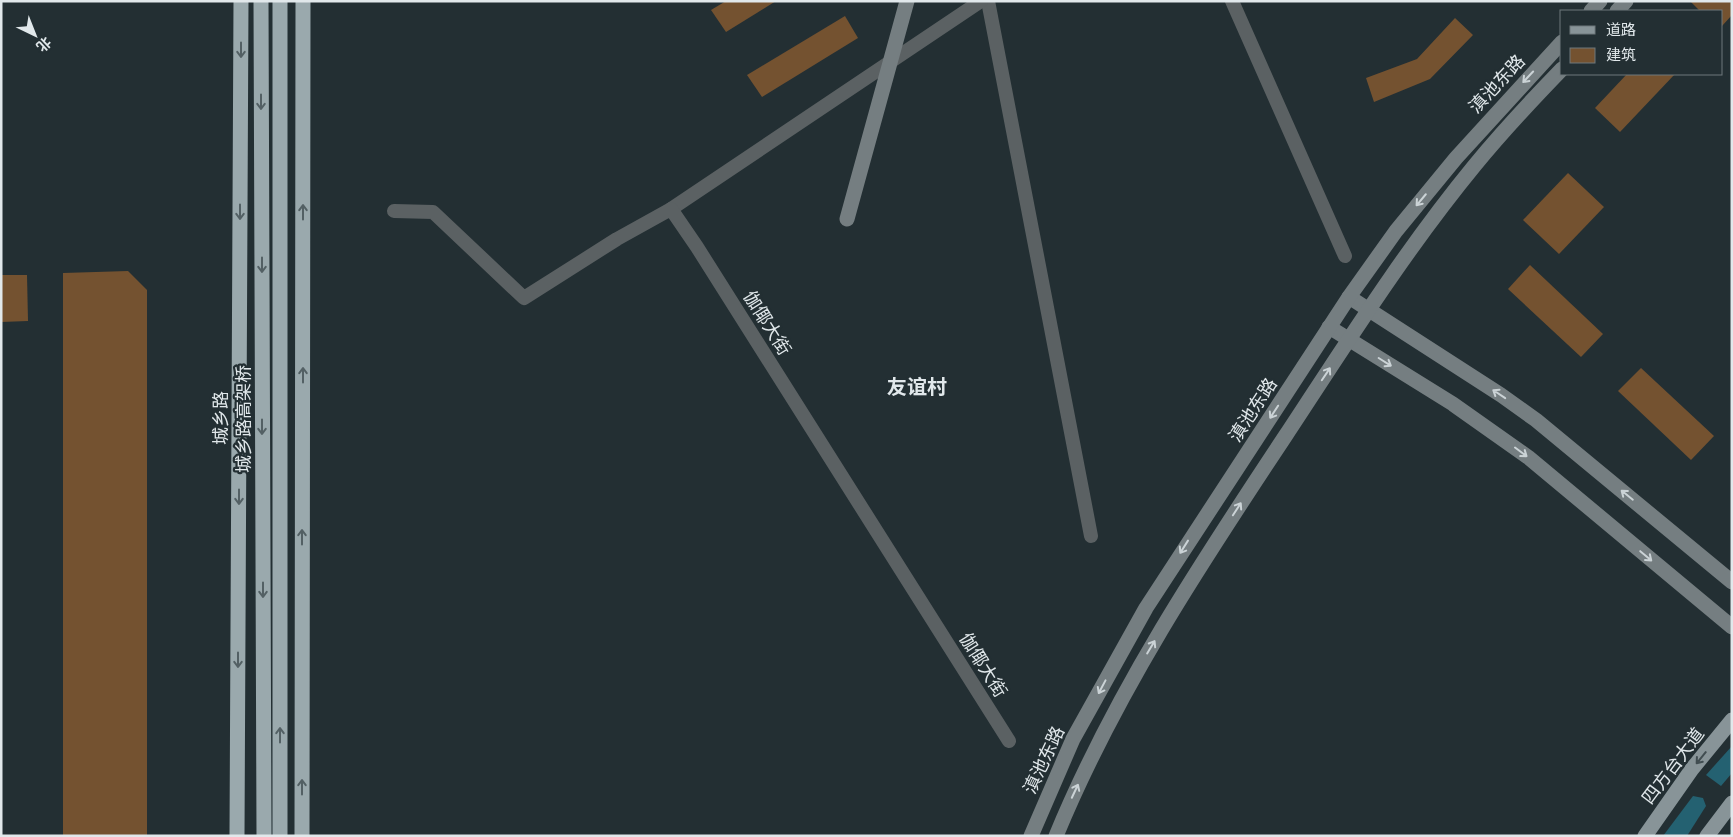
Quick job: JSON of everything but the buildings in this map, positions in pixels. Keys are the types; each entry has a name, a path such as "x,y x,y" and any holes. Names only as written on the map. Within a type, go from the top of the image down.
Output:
{"highway":[{"name":"城乡路","path":"238,836 241,1"},
{"name":"城乡路高架桥","path":"261,1 264,836"},
{"name":"城乡路高架桥","path":"280,1 280,836"},
{"path":"302,836 303,1"}],"main road":[{"name":"四方台大道","path":"1645,836 1692,769 1732,720"},
{"path":"1707,836 1732,803"}],"street":[{"path":"848,219 907,1"},
{"path":"394,211 433,212 524,298 617,239 671,209 982,1"},
{"path":"988,1 1091,536"},
{"path":"1232,1 1345,256"},
{"path":"1617,10 1626,1"},
{"name":"滇池东路","path":"1031,836 1073,739 1146,608 1349,297 1396,231 1456,158 1560,44"},
{"name":"滇池东路","path":"1056,836 1102,733 1141,664 1239,505 1369,309 1473,167 1560,71"},
{"name":"伽倻大街","path":"671,209 1009,741"},
{"path":"1349,297 1501,395 1536,420 1732,582"},
{"path":"1329,327 1453,404 1528,458 1732,627"}],"shaded area":[{"path":"1732,746 1732,773 1721,786 1706,775"},
{"path":"1693,796 1703,798 1706,806 1687,836 1663,836"}],"district":[{"name":"友谊村","path":"917,387"}]}
